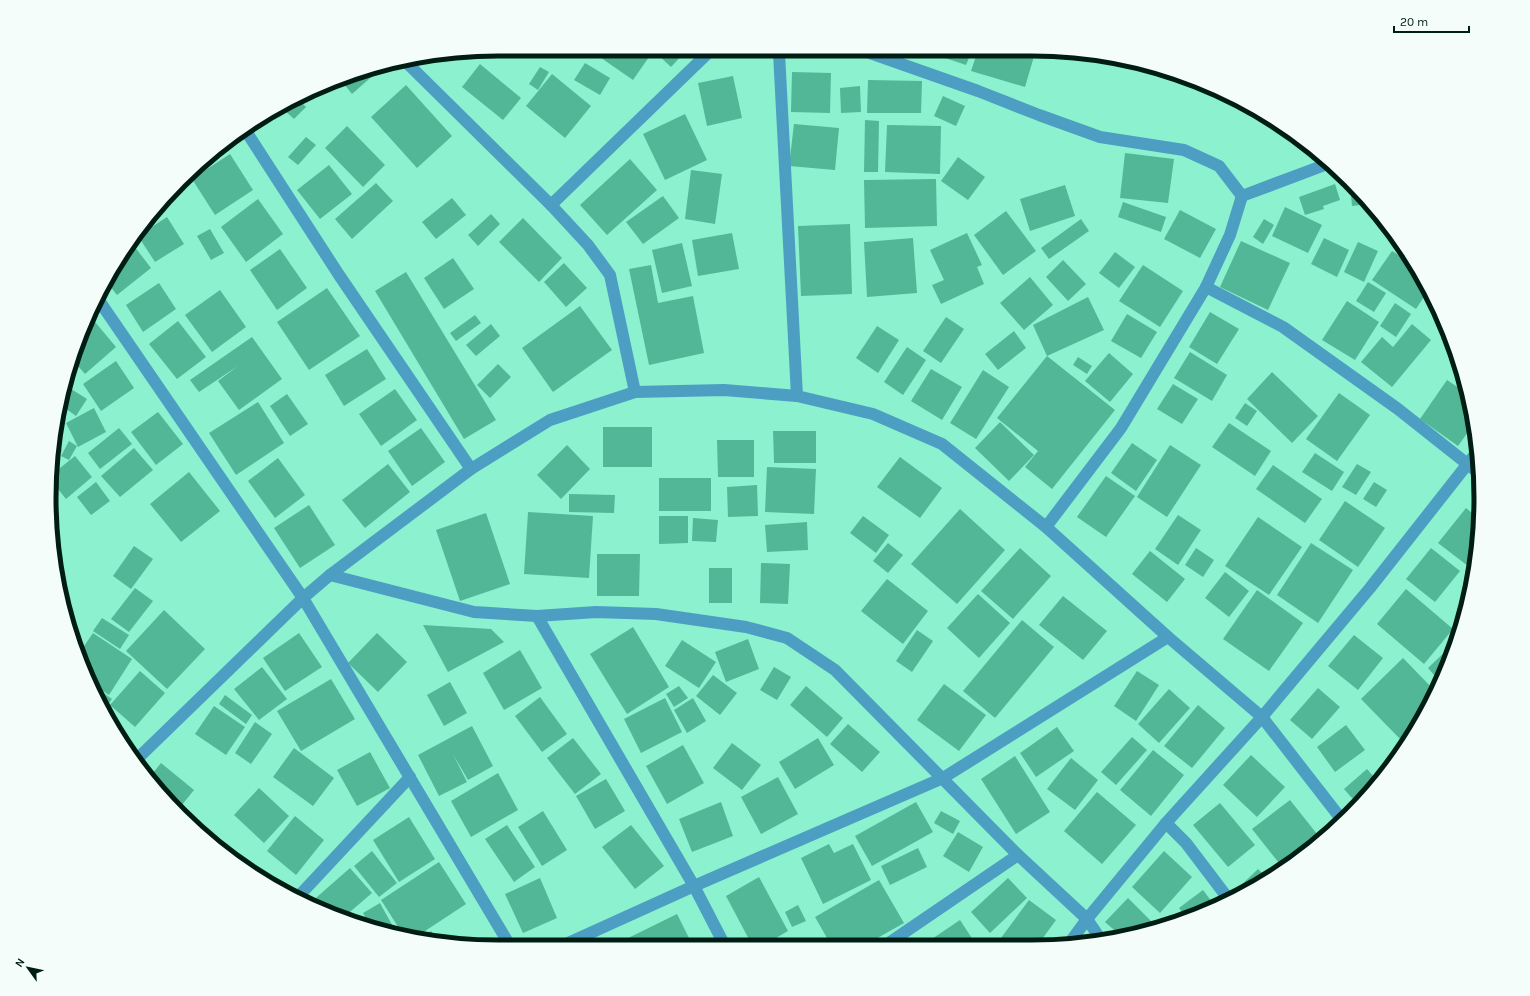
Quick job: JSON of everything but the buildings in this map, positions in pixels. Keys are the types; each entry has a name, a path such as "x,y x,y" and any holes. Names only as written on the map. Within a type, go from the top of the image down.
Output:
{"street":[{"path":"551,205 705,56"},
{"path":"779,56 797,396"},
{"path":"878,56 1100,137 1184,150 1218,166 1242,196"},
{"path":"409,65 551,205 588,245 610,275 635,392"},
{"path":"247,133 339,275 471,469"},
{"path":"1242,196 1323,166"},
{"path":"1046,527 1121,428 1206,287 1230,235 1242,196"},
{"path":"1206,287 1283,327 1398,409 1473,469"},
{"path":"101,304 303,598 507,940"},
{"path":"139,757 303,598 330,575 471,469 550,420 635,392 724,390 797,396 873,414 942,444 1046,527 1168,637 1262,717 1339,816"},
{"path":"1073,938 1166,823 1262,717 1370,588 1472,458"},
{"path":"330,575 474,612 537,616 596,612 656,614 746,627 787,638 835,670 1018,855 1087,919 1098,935"},
{"path":"537,616 694,886 722,940"},
{"path":"575,940 694,886 943,778 1168,637"},
{"path":"301,893 410,777"},
{"path":"1166,823 1186,843 1225,895"},
{"path":"893,940 1018,855"}]}
